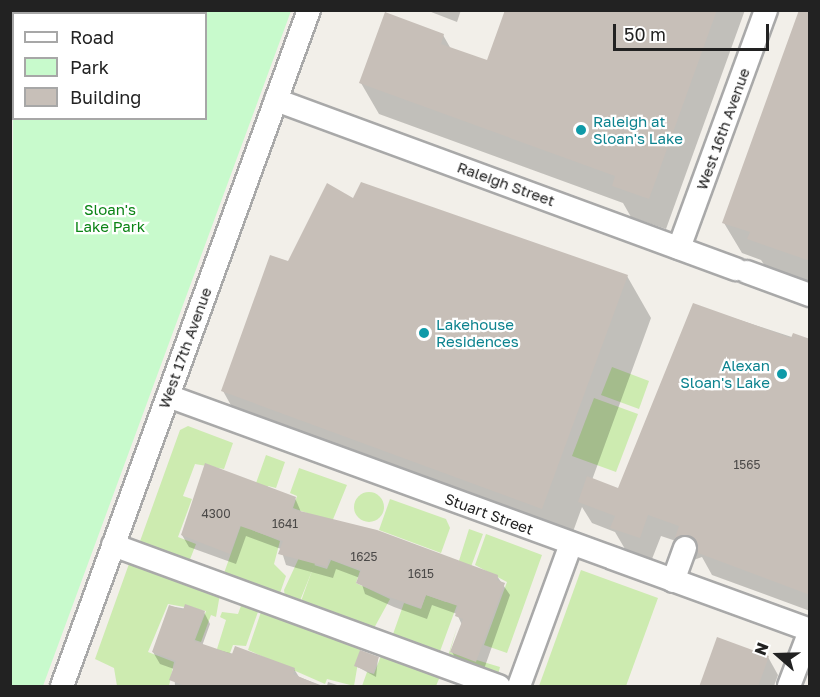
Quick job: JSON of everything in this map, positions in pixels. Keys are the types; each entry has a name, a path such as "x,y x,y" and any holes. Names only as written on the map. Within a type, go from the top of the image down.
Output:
{"street":[{"name":"West 17th Avenue","path":"62,687 309,10"},
{"name":"West 16th Avenue","path":"679,248 766,10"},
{"name":"Raleigh Street","path":"276,100 810,295"},
{"name":"Stuart Street","path":"168,396 673,581 694,599 810,631"},
{"path":"519,687 571,544"},
{"path":"114,545 499,687"},
{"path":"673,581 685,548"},
{"path":"789,687 810,631"}],"green space":[{"name":"Sloan's Lake Park","path":"44,11 291,11 43,686 11,686 13,120 207,120 207,12"},
{"path":"612,367 649,381 639,409 601,395"},
{"path":"594,398 638,414 616,472 572,456"},
{"path":"188,426 233,443 224,469 195,464 183,496 192,499 178,537 196,544 189,562 139,544 180,430"},
{"path":"266,455 285,462 276,488 268,486 252,530 280,541 274,564 286,576 279,596 223,576"},
{"path":"299,468 347,485 299,603 285,597 284,590 318,517 293,508 297,496 290,493"},
{"path":"369,492 380,496 384,507 380,518 369,522 358,518 354,507 358,496"},
{"path":"390,499 446,519 450,528 441,553 379,530"},
{"path":"469,529 483,534 439,654 392,637 404,603 421,609 426,595 446,602"},
{"path":"486,534 542,555 507,653 484,645 507,582 475,565"},
{"path":"331,560 360,571 356,583 390,599 373,630 300,604 314,565 327,569"},
{"path":"130,561 220,594 216,617 211,615 201,642 195,640 206,611 168,604 148,652 174,662 169,686 117,686 114,668 95,659"},
{"path":"581,570 658,598 626,686 539,686"},
{"path":"242,603 259,609 246,646 233,645 218,686 217,649 226,620 220,617 222,612 238,614"},
{"path":"262,609 361,645 354,686 327,679 325,684 248,650"},
{"path":"457,627 450,652 500,667 498,675 448,656"},
{"path":"382,653 441,674 436,686 362,686 367,672 374,674"}],"water":[{"path":"11,10 44,11 12,12 11,118"}],"building":[{"name":"Raleigh at Sloan's Lake","path":"505,10 717,10 649,199 612,186 615,176 359,83 385,12 444,34 441,44 487,60"},
{"path":"799,10 810,10 810,261 747,239 750,232 722,223"},
{"name":"Lakehouse Residences","path":"361,182 628,275 542,509 221,391 270,255 288,261 327,183 353,198"},
{"path":"693,303 791,338 793,333 810,339 810,595 698,553 690,536 674,541 679,526 648,515 640,538 610,528 615,516 578,502 587,476 618,488"},
{"path":"205,463 296,497 292,509 377,530 498,575 497,580 505,583 476,662 450,652 463,619 455,616 458,606 426,595 421,608 386,596 356,583 361,570 329,559 327,567 278,554 283,541 240,526 230,554 181,535"},
{"path":"185,604 205,611 194,641 232,654 235,646 295,668 293,674 323,687 188,687 169,680 176,661 152,652 169,605 183,610"},
{"path":"717,637 769,656 758,687 699,687"},
{"path":"360,650 379,657 373,673 354,666"}],"place":[{"name":"Raleigh at Sloan's Lake","path":"581,130"},
{"name":"Lakehouse Residences","path":"424,333"},
{"name":"Alexan Sloan's Lake","path":"782,374"}]}
